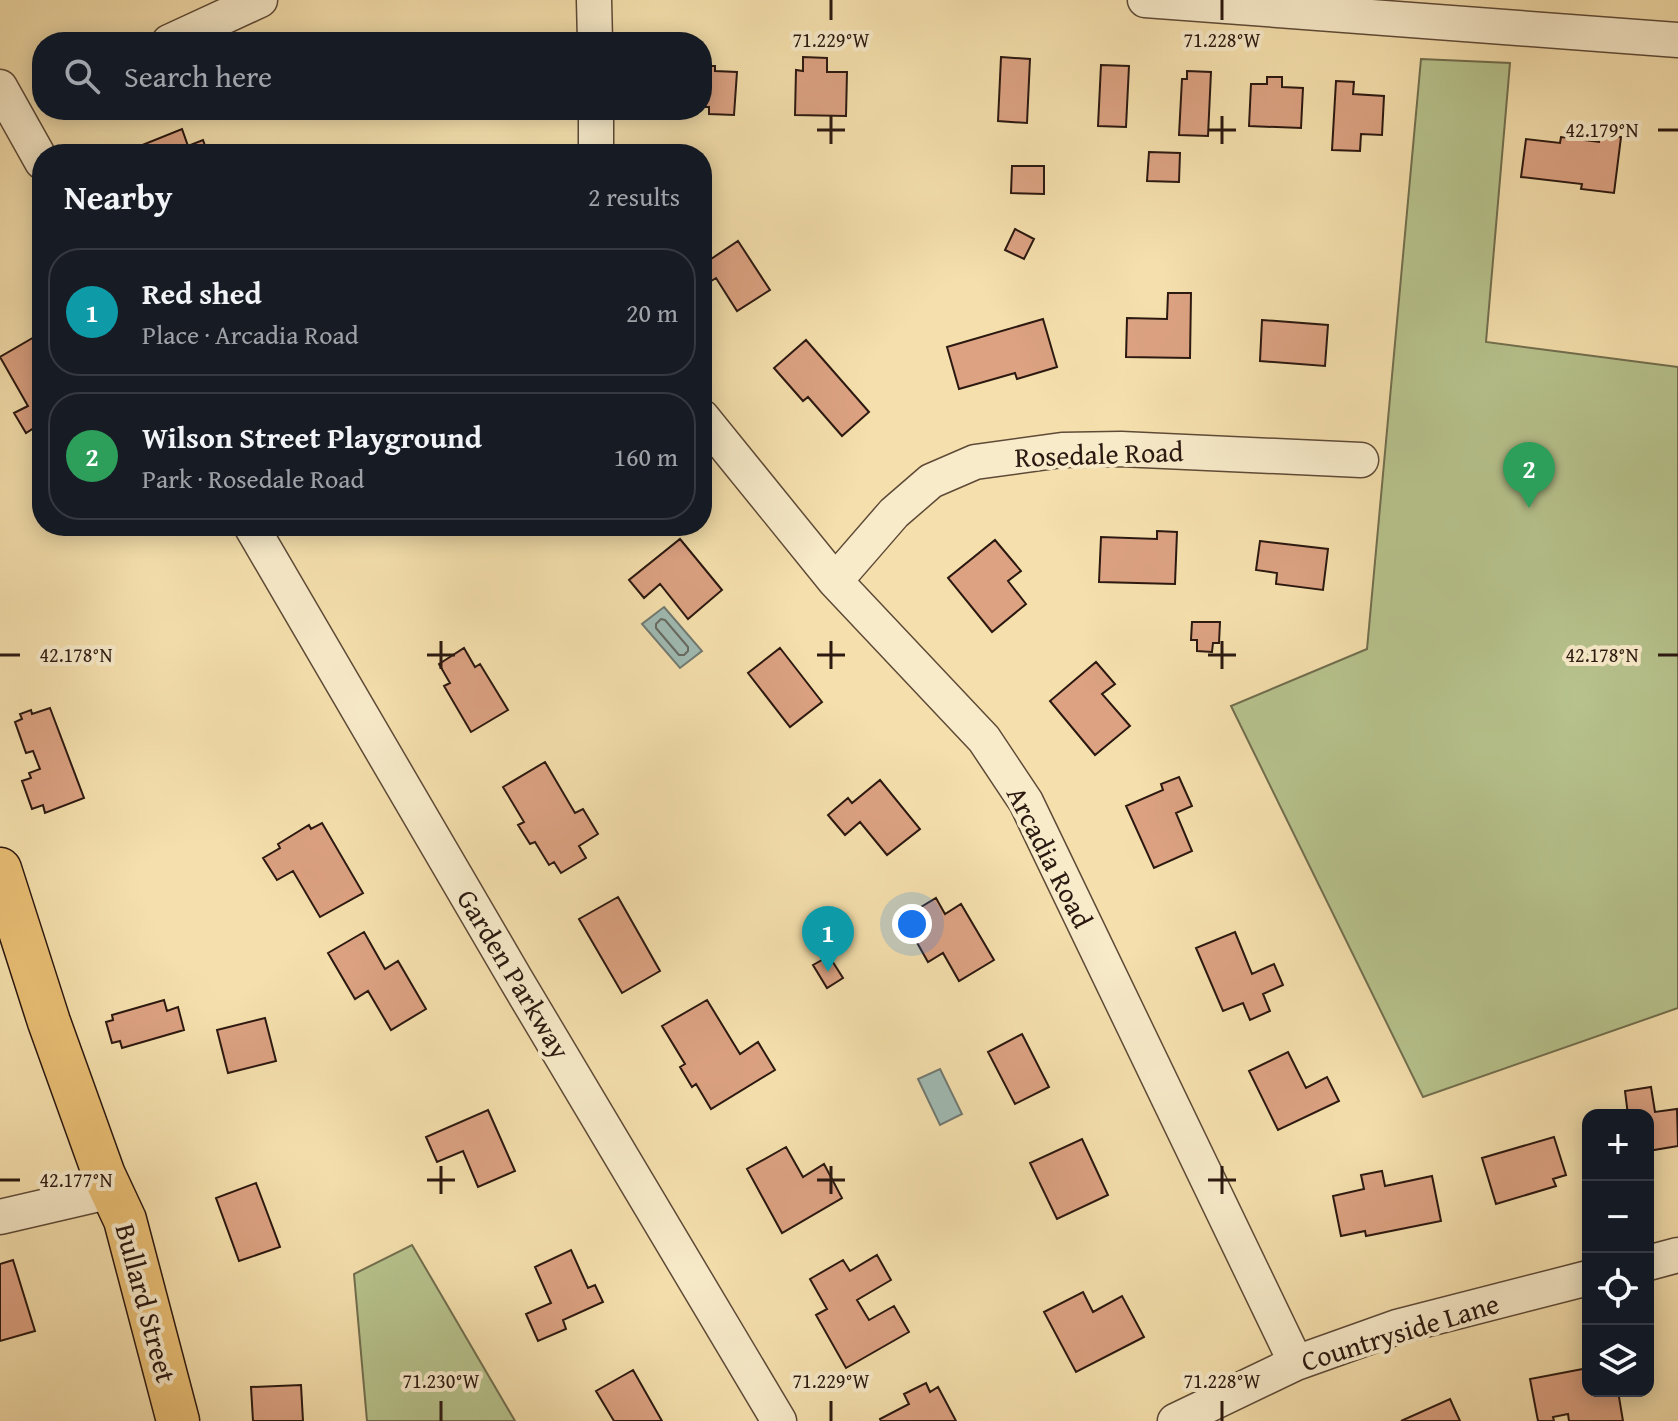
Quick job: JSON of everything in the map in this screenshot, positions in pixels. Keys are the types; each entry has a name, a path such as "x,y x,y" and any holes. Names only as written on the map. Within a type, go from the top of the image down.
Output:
{"main road":[{"name":"Bullard Street","path":"0,869 49,1022 125,1220 178,1421"}],"street":[{"path":"191,32 260,0"},
{"path":"594,0 595,32"},
{"path":"1145,0 1472,13 1678,40"},
{"path":"14,106 33,144"},
{"path":"596,120 596,144"},
{"name":"Arcadia Road","path":"712,429 835,581 984,739 1026,802 1296,1363"},
{"name":"Rosedale Road","path":"835,581 894,513 931,481 975,462 1062,450 1121,449 1361,460"},
{"name":"Garden Parkway","path":"257,536 779,1421"},
{"path":"0,1217 112,1191"},
{"path":"1654,1261 1678,1255"},
{"name":"Countryside Lane","path":"1175,1421 1296,1363 1397,1327 1582,1280"}],"green space":[{"path":"1421,59 1510,63 1486,342 1678,367 1678,1008 1423,1097 1231,706 1367,649"},
{"path":"412,1245 515,1421 367,1421 354,1274"}],"water":[{"path":"664,607 702,651 680,668 642,624"},
{"path":"940,1069 962,1114 940,1125 918,1079"}],"building":[{"path":"803,57 827,58 827,72 847,72 846,116 795,115 796,70 803,71"},
{"path":"1001,57 1030,59 1027,123 998,121"},
{"path":"1101,65 1129,66 1126,127 1098,126"},
{"path":"712,66 715,66 715,71 737,72 734,115 712,114"},
{"path":"1187,71 1211,72 1208,136 1179,135 1182,79 1187,79"},
{"path":"1267,77 1282,77 1282,87 1303,88 1301,128 1249,126 1251,84 1267,84"},
{"path":"1336,81 1354,82 1353,94 1384,96 1382,135 1361,134 1360,151 1332,150"},
{"path":"182,129 187,144 145,144"},
{"path":"1600,134 1621,137 1614,193 1581,189 1582,184 1521,177 1526,139 1560,143 1561,137 1599,142"},
{"path":"1149,152 1180,153 1179,182 1147,181"},
{"path":"1012,166 1044,166 1044,194 1011,193"},
{"path":"1015,229 1034,239 1024,259 1005,250"},
{"path":"738,241 770,290 737,311 716,278 712,280 712,258"},
{"path":"1168,293 1191,293 1190,358 1126,357 1127,318 1167,319"},
{"path":"1043,319 1057,367 1017,379 1015,373 959,389 947,347"},
{"path":"1262,320 1328,325 1325,366 1260,361"},
{"path":"32,338 32,429 26,433 14,413 28,406 0,357"},
{"path":"806,340 869,412 842,436 808,397 803,401 774,368"},
{"path":"1157,531 1177,532 1175,584 1099,582 1101,537 1157,539"},
{"path":"680,539 722,590 688,619 660,584 644,598 629,580"},
{"path":"995,540 1021,571 1008,581 1026,604 992,632 948,578"},
{"path":"1260,541 1328,549 1323,590 1276,584 1277,573 1256,570"},
{"path":"1192,622 1220,622 1219,643 1213,643 1212,652 1197,651 1197,640 1191,640"},
{"path":"464,648 475,667 480,664 508,710 471,732 444,686 450,683 439,664"},
{"path":"780,648 822,702 790,727 748,673"},
{"path":"1096,662 1115,684 1102,694 1130,726 1095,755 1050,701"},
{"path":"50,708 84,798 45,813 43,805 32,809 22,781 31,778 29,773 40,769 33,751 26,753 15,722 22,719 20,714"},
{"path":"545,762 575,813 583,809 598,834 579,846 586,858 561,873 554,862 549,865 535,842 530,844 518,825 524,822 503,787"},
{"path":"1179,777 1192,806 1176,813 1192,851 1154,868 1126,806 1163,790 1161,784"},
{"path":"880,780 920,829 887,855 860,822 845,835 828,815 848,798 852,803"},
{"path":"322,823 363,893 320,917 293,871 277,880 263,858 280,848 278,844 309,825 311,829"},
{"path":"618,897 660,971 622,993 579,919"},
{"path":"936,898 945,914 961,904 994,960 959,981 943,953 928,962 911,932 924,924 916,910"},
{"path":"364,932 385,969 398,961 426,1009 391,1030 368,991 355,999 328,953"},
{"path":"1235,932 1252,974 1274,964 1283,985 1263,994 1270,1011 1250,1020 1243,1003 1223,1011 1196,948"},
{"path":"829,956 843,978 827,988 813,965"},
{"path":"164,1000 167,1011 178,1007 184,1030 122,1048 120,1041 112,1043 106,1022 113,1020 112,1015"},
{"path":"707,1000 740,1054 758,1042 775,1070 711,1109 696,1084 692,1087 680,1067 685,1064 662,1026"},
{"path":"265,1018 276,1061 228,1073 217,1030"},
{"path":"1022,1034 1049,1087 1015,1104 988,1052"},
{"path":"1288,1052 1306,1088 1327,1077 1339,1101 1278,1130 1249,1071"},
{"path":"1651,1087 1655,1112 1677,1109 1678,1146 1654,1150 1654,1109 1627,1109 1625,1091"},
{"path":"488,1110 515,1171 478,1187 463,1151 437,1162 426,1137"},
{"path":"1554,1137 1566,1175 1553,1179 1556,1186 1496,1204 1482,1158"},
{"path":"1082,1139 1108,1195 1057,1219 1030,1163"},
{"path":"786,1147 803,1177 824,1164 842,1198 782,1233 747,1169"},
{"path":"1382,1171 1385,1186 1432,1176 1441,1221 1366,1236 1365,1231 1341,1236 1333,1196 1364,1189 1361,1175"},
{"path":"256,1183 280,1247 239,1261 216,1198"},
{"path":"571,1250 588,1288 595,1285 603,1302 563,1320 566,1329 538,1341 526,1314 551,1303 535,1267"},
{"path":"877,1255 891,1280 857,1300 869,1320 894,1306 909,1332 846,1368 816,1315 827,1309 810,1279 843,1260 850,1271"},
{"path":"13,1260 35,1331 0,1341 0,1264"},
{"path":"1083,1292 1093,1312 1122,1296 1144,1337 1076,1372 1044,1312"},
{"path":"1582,1369 1582,1397 1619,1397 1623,1421 1569,1421 1568,1414 1553,1417 1554,1421 1538,1421 1530,1379"},
{"path":"633,1370 662,1421 614,1421 596,1391"},
{"path":"926,1383 930,1392 938,1387 956,1421 881,1421 909,1404 904,1394"},
{"path":"301,1385 303,1421 253,1421 251,1387"},
{"path":"1450,1399 1460,1421 1401,1421"}],"place":[{"name":"Wilson Street Playground","path":"1529,508"},
{"name":"Red shed","path":"828,972"}]}
